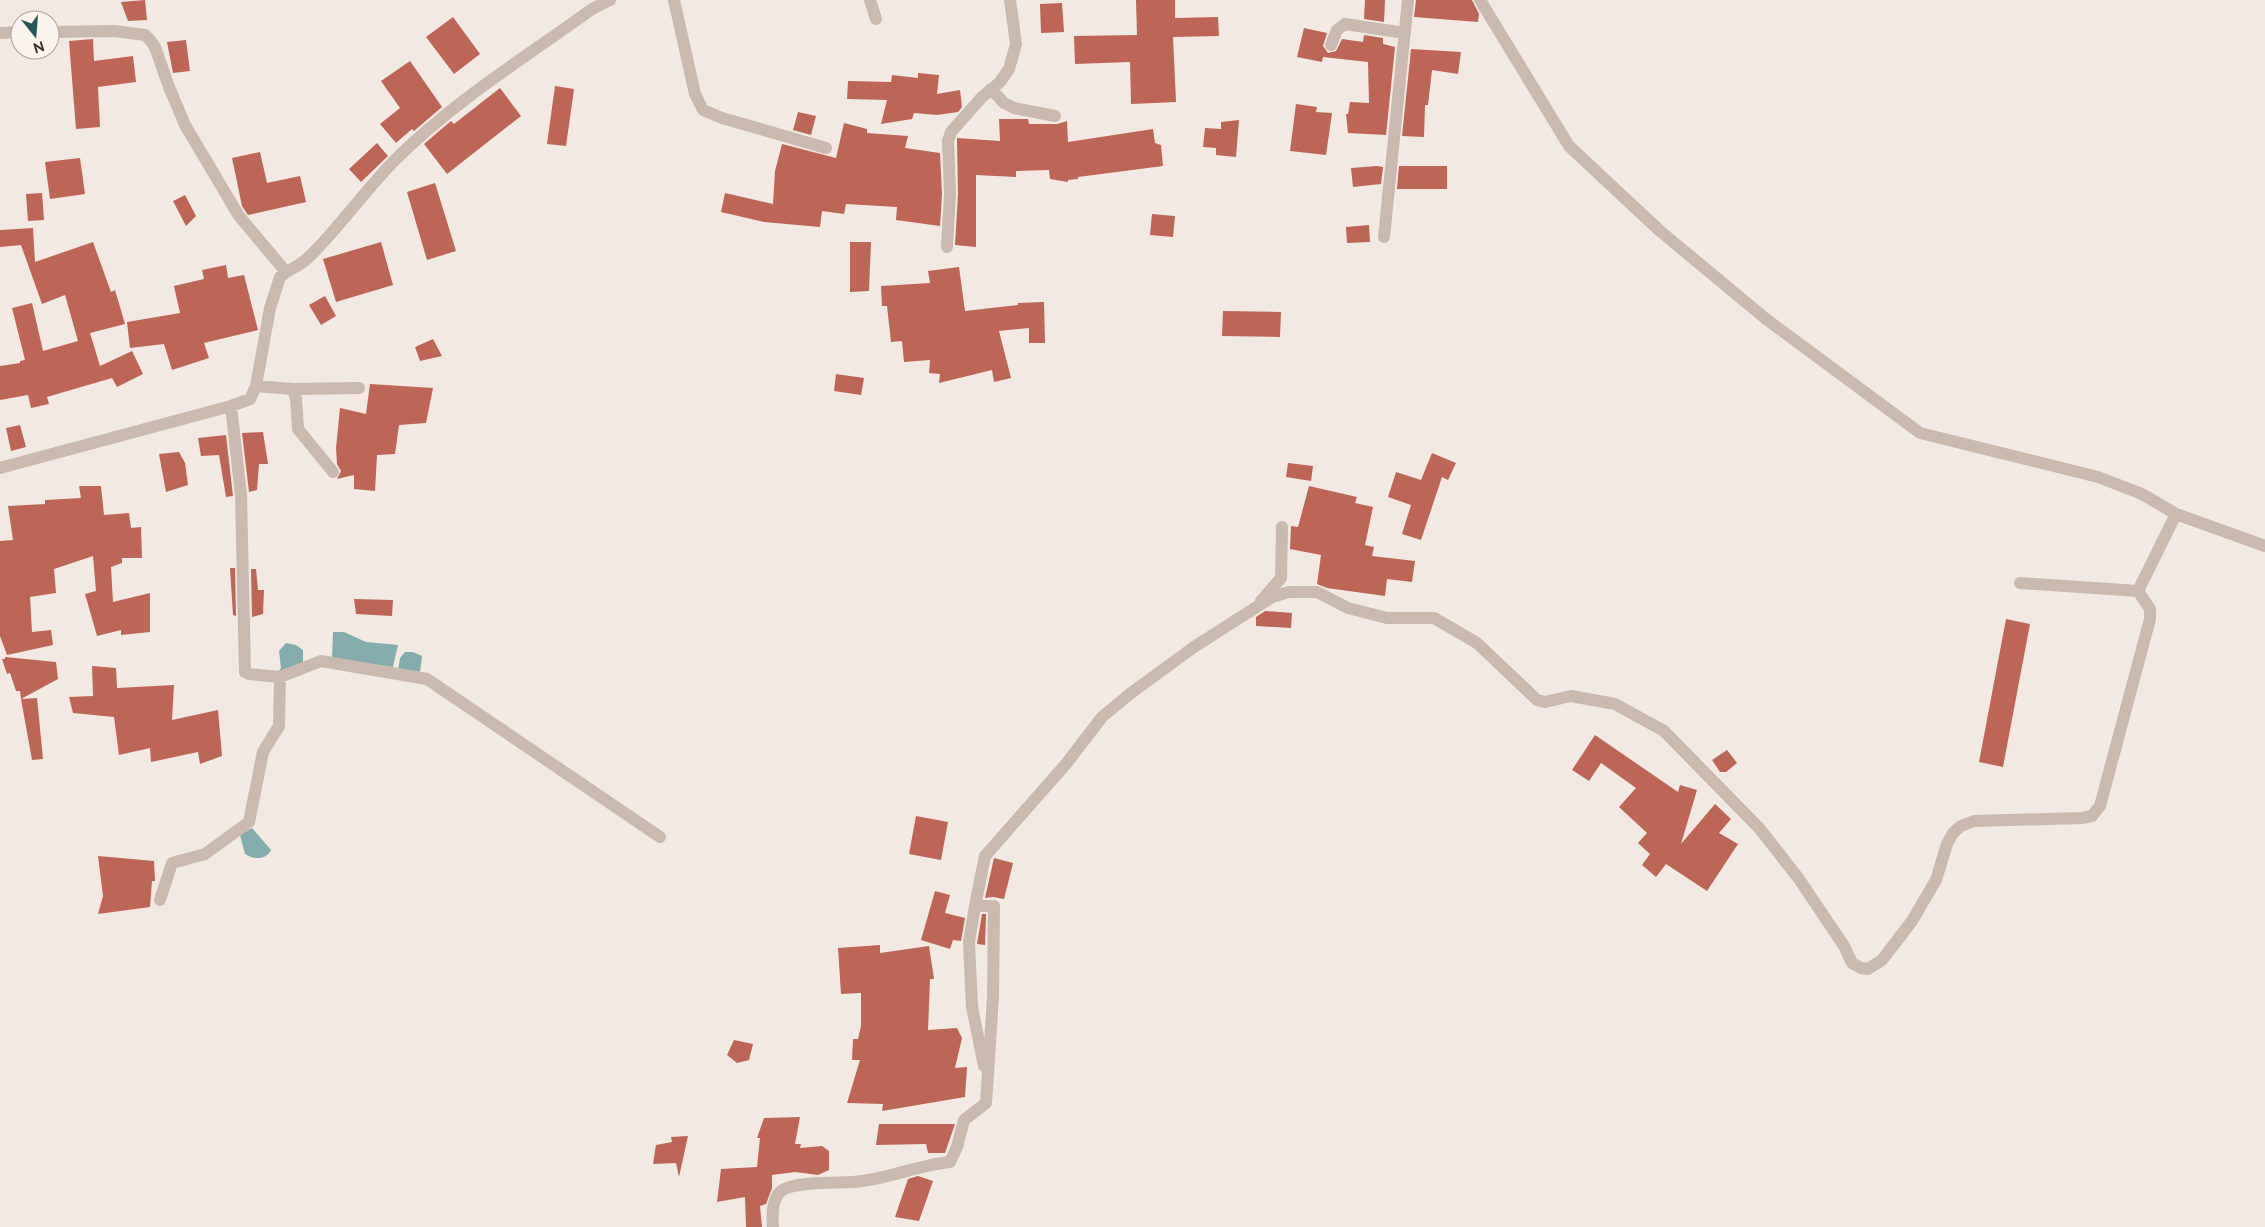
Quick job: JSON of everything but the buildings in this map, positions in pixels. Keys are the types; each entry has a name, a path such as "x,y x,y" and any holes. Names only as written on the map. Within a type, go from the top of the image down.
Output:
{"street":[{"path":"0,468 231,406 250,399 256,386 276,286 280,277 286,272 295,269 309,256 338,226 396,159 444,116 592,9 610,0"},
{"path":"674,0 695,94 703,110 722,118 826,148"},
{"path":"870,0 876,18"},
{"path":"947,247 950,194 948,141 951,132 1009,69 1016,44 1010,0"},
{"path":"1384,237 1408,0"},
{"path":"1480,0 1570,146 1660,231 1766,319 1920,433 2098,477 2142,494 2176,514 2265,546"},
{"path":"1331,45 1337,30 1345,24 1405,33"},
{"path":"60,32 115,31 145,35 150,40 155,47 185,125 239,216 286,272"},
{"path":"991,89 1004,103 1014,108 1055,116"},
{"path":"256,386 293,389 359,388"},
{"path":"293,389 296,399 298,429 334,472"},
{"path":"231,406 241,495 244,668 249,674 280,677 321,661 427,679 660,837"},
{"path":"2138,591 2176,514"},
{"path":"1258,605 1281,578 1282,527"},
{"path":"2020,582 2138,591"},
{"path":"988,1082 972,1007 969,942 985,856 1066,764 1102,717 1178,658 1272,597 1289,592 1317,592 1348,608 1387,618 1434,618 1477,643 1537,700 1545,702 1571,696 1615,704 1664,731 1760,829 1799,879 1844,946 1852,963 1861,968 1868,969 1882,960 1912,921 1936,880 1947,844 1960,826 1974,821 2082,818 2092,816 2100,806 2150,619 2150,609 2138,591"},
{"path":"160,900 172,863 205,854 249,822 263,752 279,726 280,677"},
{"path":"773,1227 772,1214 776,1197 786,1188 809,1184 854,1182 897,1175 933,1164 950,1162 957,1147 964,1120 986,1103 994,906 975,906"}],"water":[{"path":"333,632 344,632 366,642 398,645 393,667 332,659"},
{"path":"286,643 296,645 303,650 303,662 278,672 281,668 279,651"},
{"path":"405,652 413,652 422,656 420,672 398,670 400,658"},
{"path":"252,828 271,850 266,856 256,858 245,854 240,835"}]}
